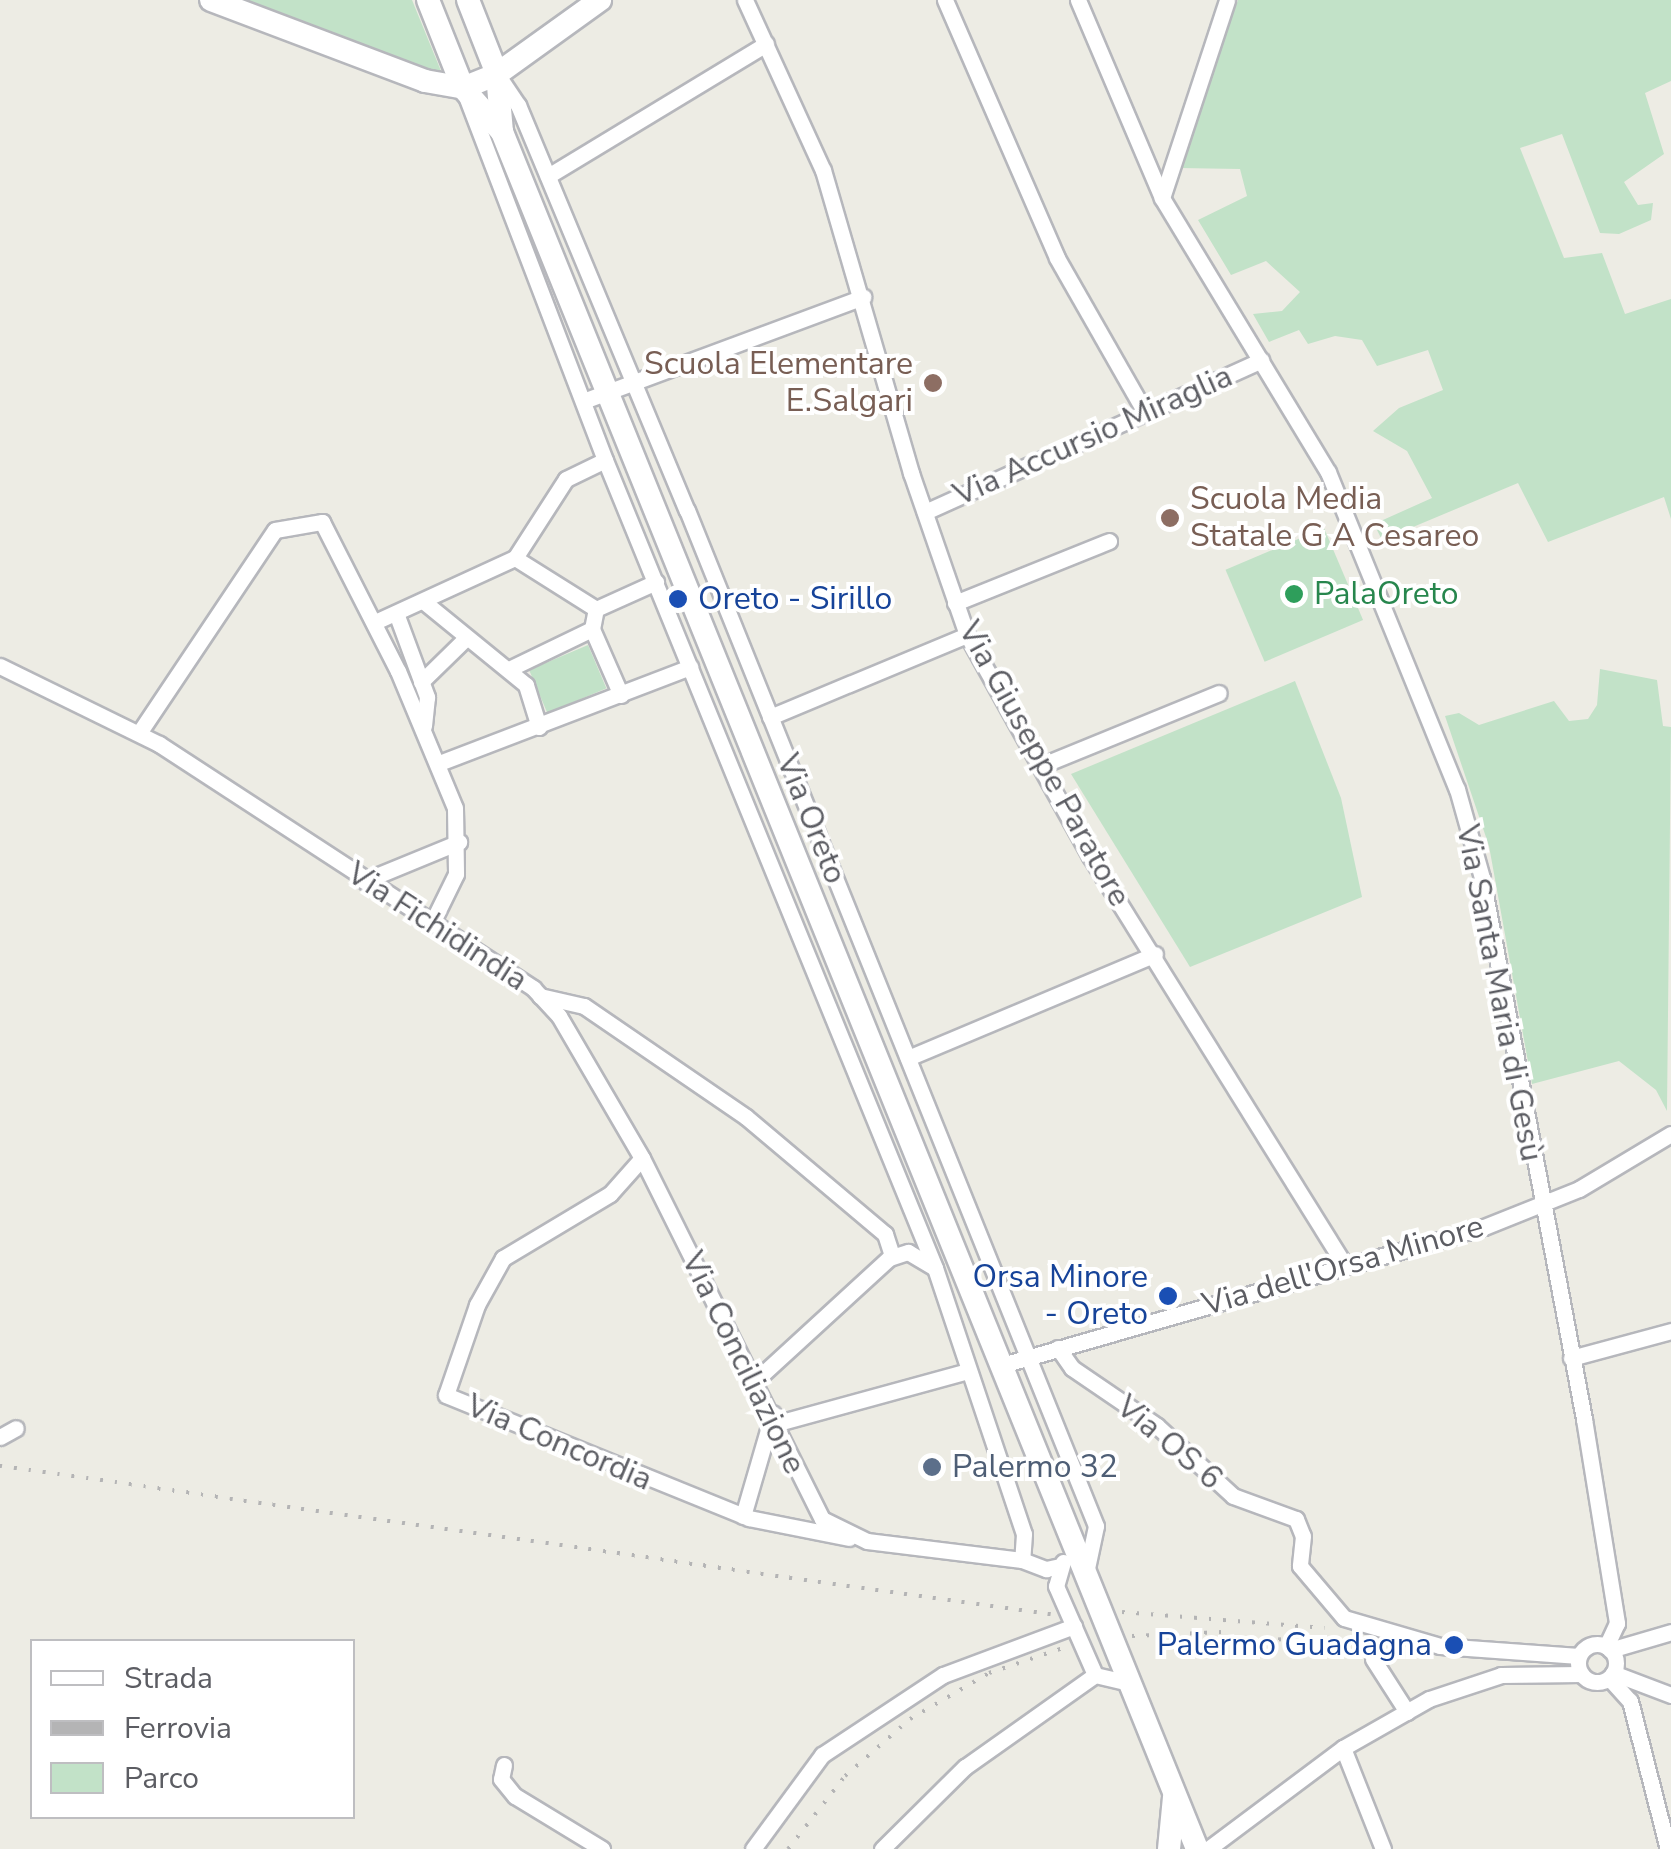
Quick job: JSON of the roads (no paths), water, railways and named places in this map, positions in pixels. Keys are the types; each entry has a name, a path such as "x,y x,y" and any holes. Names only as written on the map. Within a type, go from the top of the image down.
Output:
{"street":[{"path":"211,0 425,81 464,88 497,74 600,0"},
{"path":"428,0 464,88 502,132"},
{"path":"468,0 497,74 502,132"},
{"name":"Via Giuseppe Paratore","path":"745,0 823,170 924,512 967,635 1040,766 1345,1265"},
{"path":"945,0 1056,258 1145,412"},
{"name":"Via Santa Maria di Gesù","path":"1078,0 1162,198 1328,472 1457,789 1482,878 1571,1358 1617,1622 1608,1649"},
{"path":"1162,198 1227,0"},
{"path":"548,176 766,44"},
{"name":"Via Oreto","path":"497,74 548,176 1096,1526 1086,1573"},
{"name":"Via Oreto","path":"464,88 606,460 935,1268 965,1372 1024,1534 1022,1560"},
{"name":"Via Oreto","path":"502,132 1197,1849"},
{"path":"586,400 863,296"},
{"name":"Via Accursio Miraglia","path":"924,512 1260,360"},
{"path":"374,622 515,558 566,478 606,460"},
{"path":"139,733 276,530 322,522 374,622 439,764 459,842 456,874 434,918"},
{"path":"956,603 1110,541"},
{"path":"515,558 596,609"},
{"path":"596,609 656,582"},
{"path":"423,601 526,685 539,727"},
{"path":"596,609 592,630 621,695"},
{"path":"396,612 428,698 424,730"},
{"path":"509,669 592,630"},
{"path":"770,717 967,635"},
{"path":"421,682 465,638"},
{"name":"Via Fichidindia","path":"0,666 139,733 364,881 434,918 540,996 584,1006 746,1116 885,1234 892,1255"},
{"path":"439,764 690,666"},
{"path":"1040,766 1219,693"},
{"path":"364,881 459,842"},
{"path":"908,1058 1155,954"},
{"name":"Via Conciliazione","path":"540,996 578,1046 642,1158 822,1518 867,1541 1022,1560 1046,1569 1060,1566"},
{"name":"Via dell'Orsa Minore","path":"1002,1365 1540,1206 1670,1137"},
{"name":"Via Concordia","path":"642,1158 610,1194 503,1258 478,1305 446,1395 743,1516 867,1541"},
{"path":"756,1380 892,1255 908,1252 935,1268"},
{"path":"1571,1358 1671,1331"},
{"name":"Via OS 6","path":"1058,1348 1072,1368 1157,1426 1233,1496 1296,1520 1300,1566 1344,1618 1440,1646 1579,1656"},
{"path":"743,1516 775,1418 965,1372"},
{"path":"0,1437 16,1428"},
{"path":"1072,1540 1056,1586 1095,1675"},
{"path":"753,1849 822,1755 943,1675 1074,1626"},
{"path":"1581,1674 1579,1656 1593,1645 1608,1649 1671,1632"},
{"path":"1608,1649 1611,1676 1630,1702 1668,1840"},
{"path":"1373,1659 1407,1712"},
{"path":"1208,1849 1343,1748 1407,1712 1502,1674 1581,1674 1597,1682 1611,1676 1671,1694"},
{"path":"882,1849 966,1767 1095,1675 1130,1683"},
{"path":"1343,1748 1383,1849"},
{"path":"504,1766 501,1779 515,1796 578,1840 602,1849"},
{"path":"1169,1849 1174,1793"}],"railway":[{"path":"0,1466 1055,1615"},
{"path":"1122,1612 1324,1628"},
{"path":"1132,1636 1222,1632"},
{"path":"1206,1641 1296,1639"},
{"path":"788,1849 845,1776 910,1719 989,1673 1069,1646"}],"place":[{"name":"Scuola Elementare E.Salgari","path":"933,383"},
{"name":"Scuola Media Statale G A Cesareo","path":"1170,518"},
{"name":"PalaOreto","path":"1294,594"},
{"name":"Oreto - Sirillo","path":"678,599"},
{"name":"Orsa Minore - Oreto","path":"1168,1296"},
{"name":"Palermo 32","path":"932,1467"},
{"name":"Palermo Guadagna","path":"1454,1645"}]}
